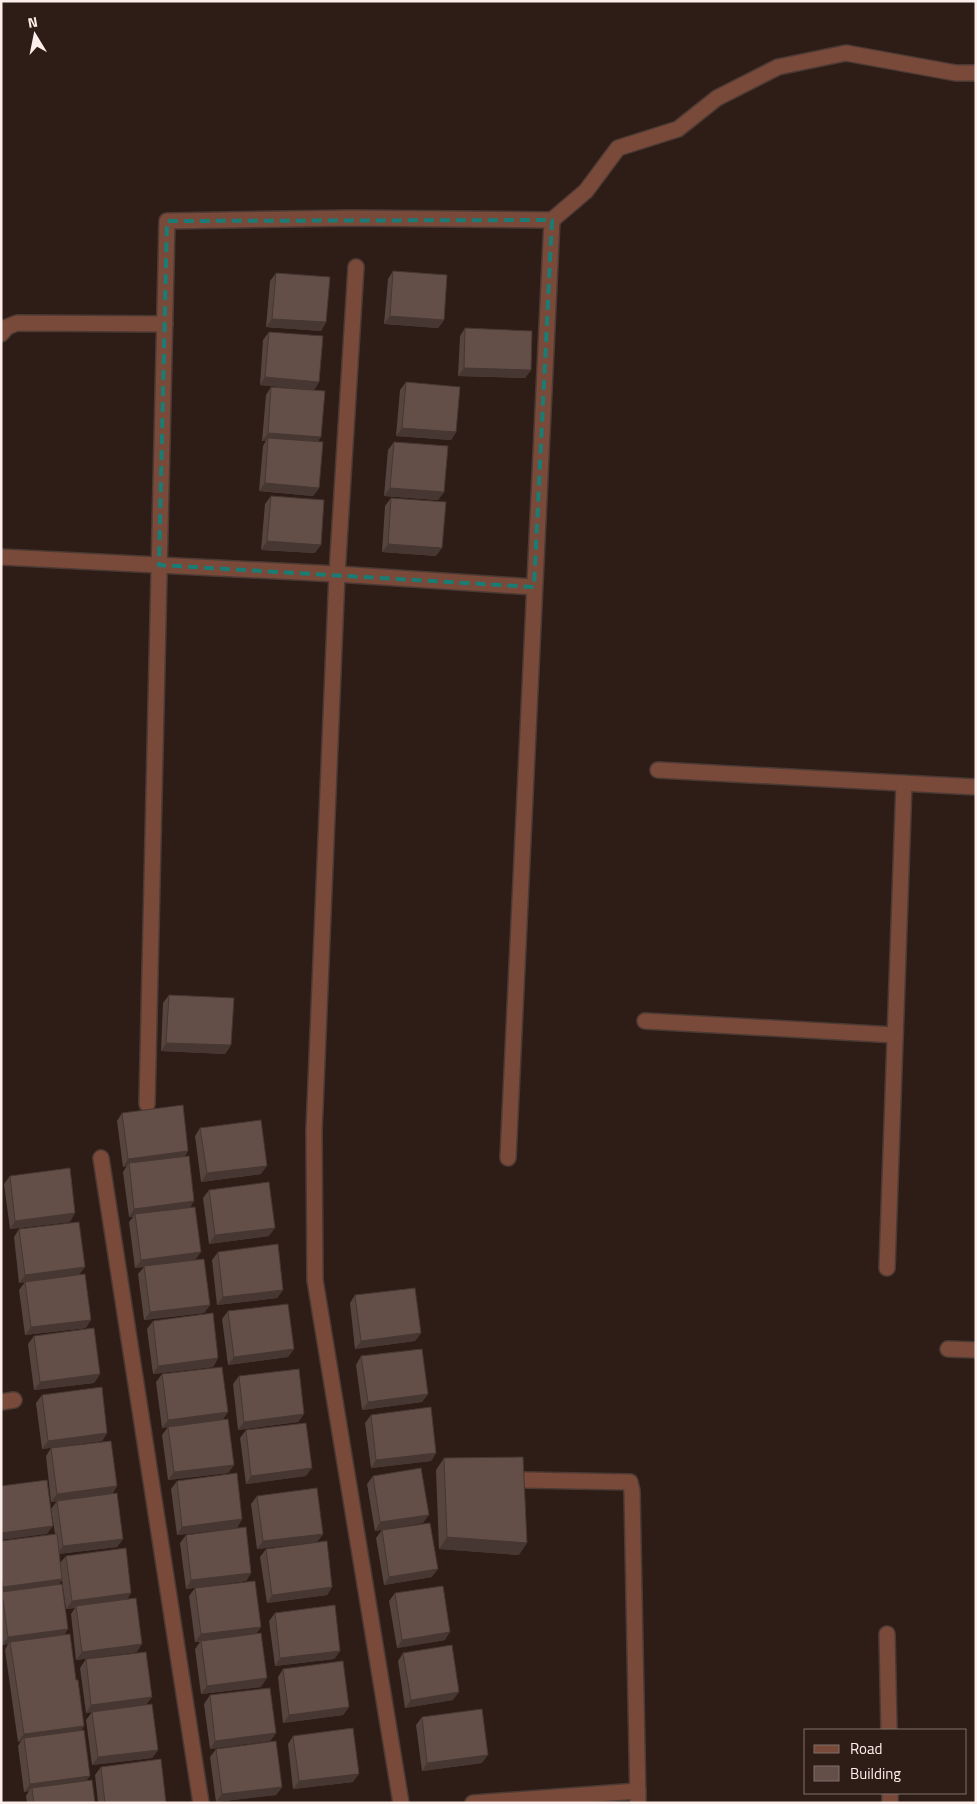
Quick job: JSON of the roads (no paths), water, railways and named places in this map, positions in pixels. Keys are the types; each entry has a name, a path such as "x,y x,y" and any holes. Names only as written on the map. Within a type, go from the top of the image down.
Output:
{"street":[{"path":"147,1104 167,221 351,218 552,220 586,191 618,148 678,129 717,98 778,68 846,53 956,73 976,73"},
{"path":"508,1158 552,220"},
{"path":"356,267 336,574 314,1131 315,1280 401,1803"},
{"path":"1,334 6,327 17,323 165,324"},
{"path":"1,557 336,574 534,588"},
{"path":"658,770 976,787"},
{"path":"887,1268 904,784"},
{"path":"645,1021 895,1035"},
{"path":"101,1158 201,1803"},
{"path":"948,1349 976,1350"},
{"path":"473,1803 638,1797 632,1491 630,1482 524,1480"},
{"path":"887,1634 889,1729"}]}
